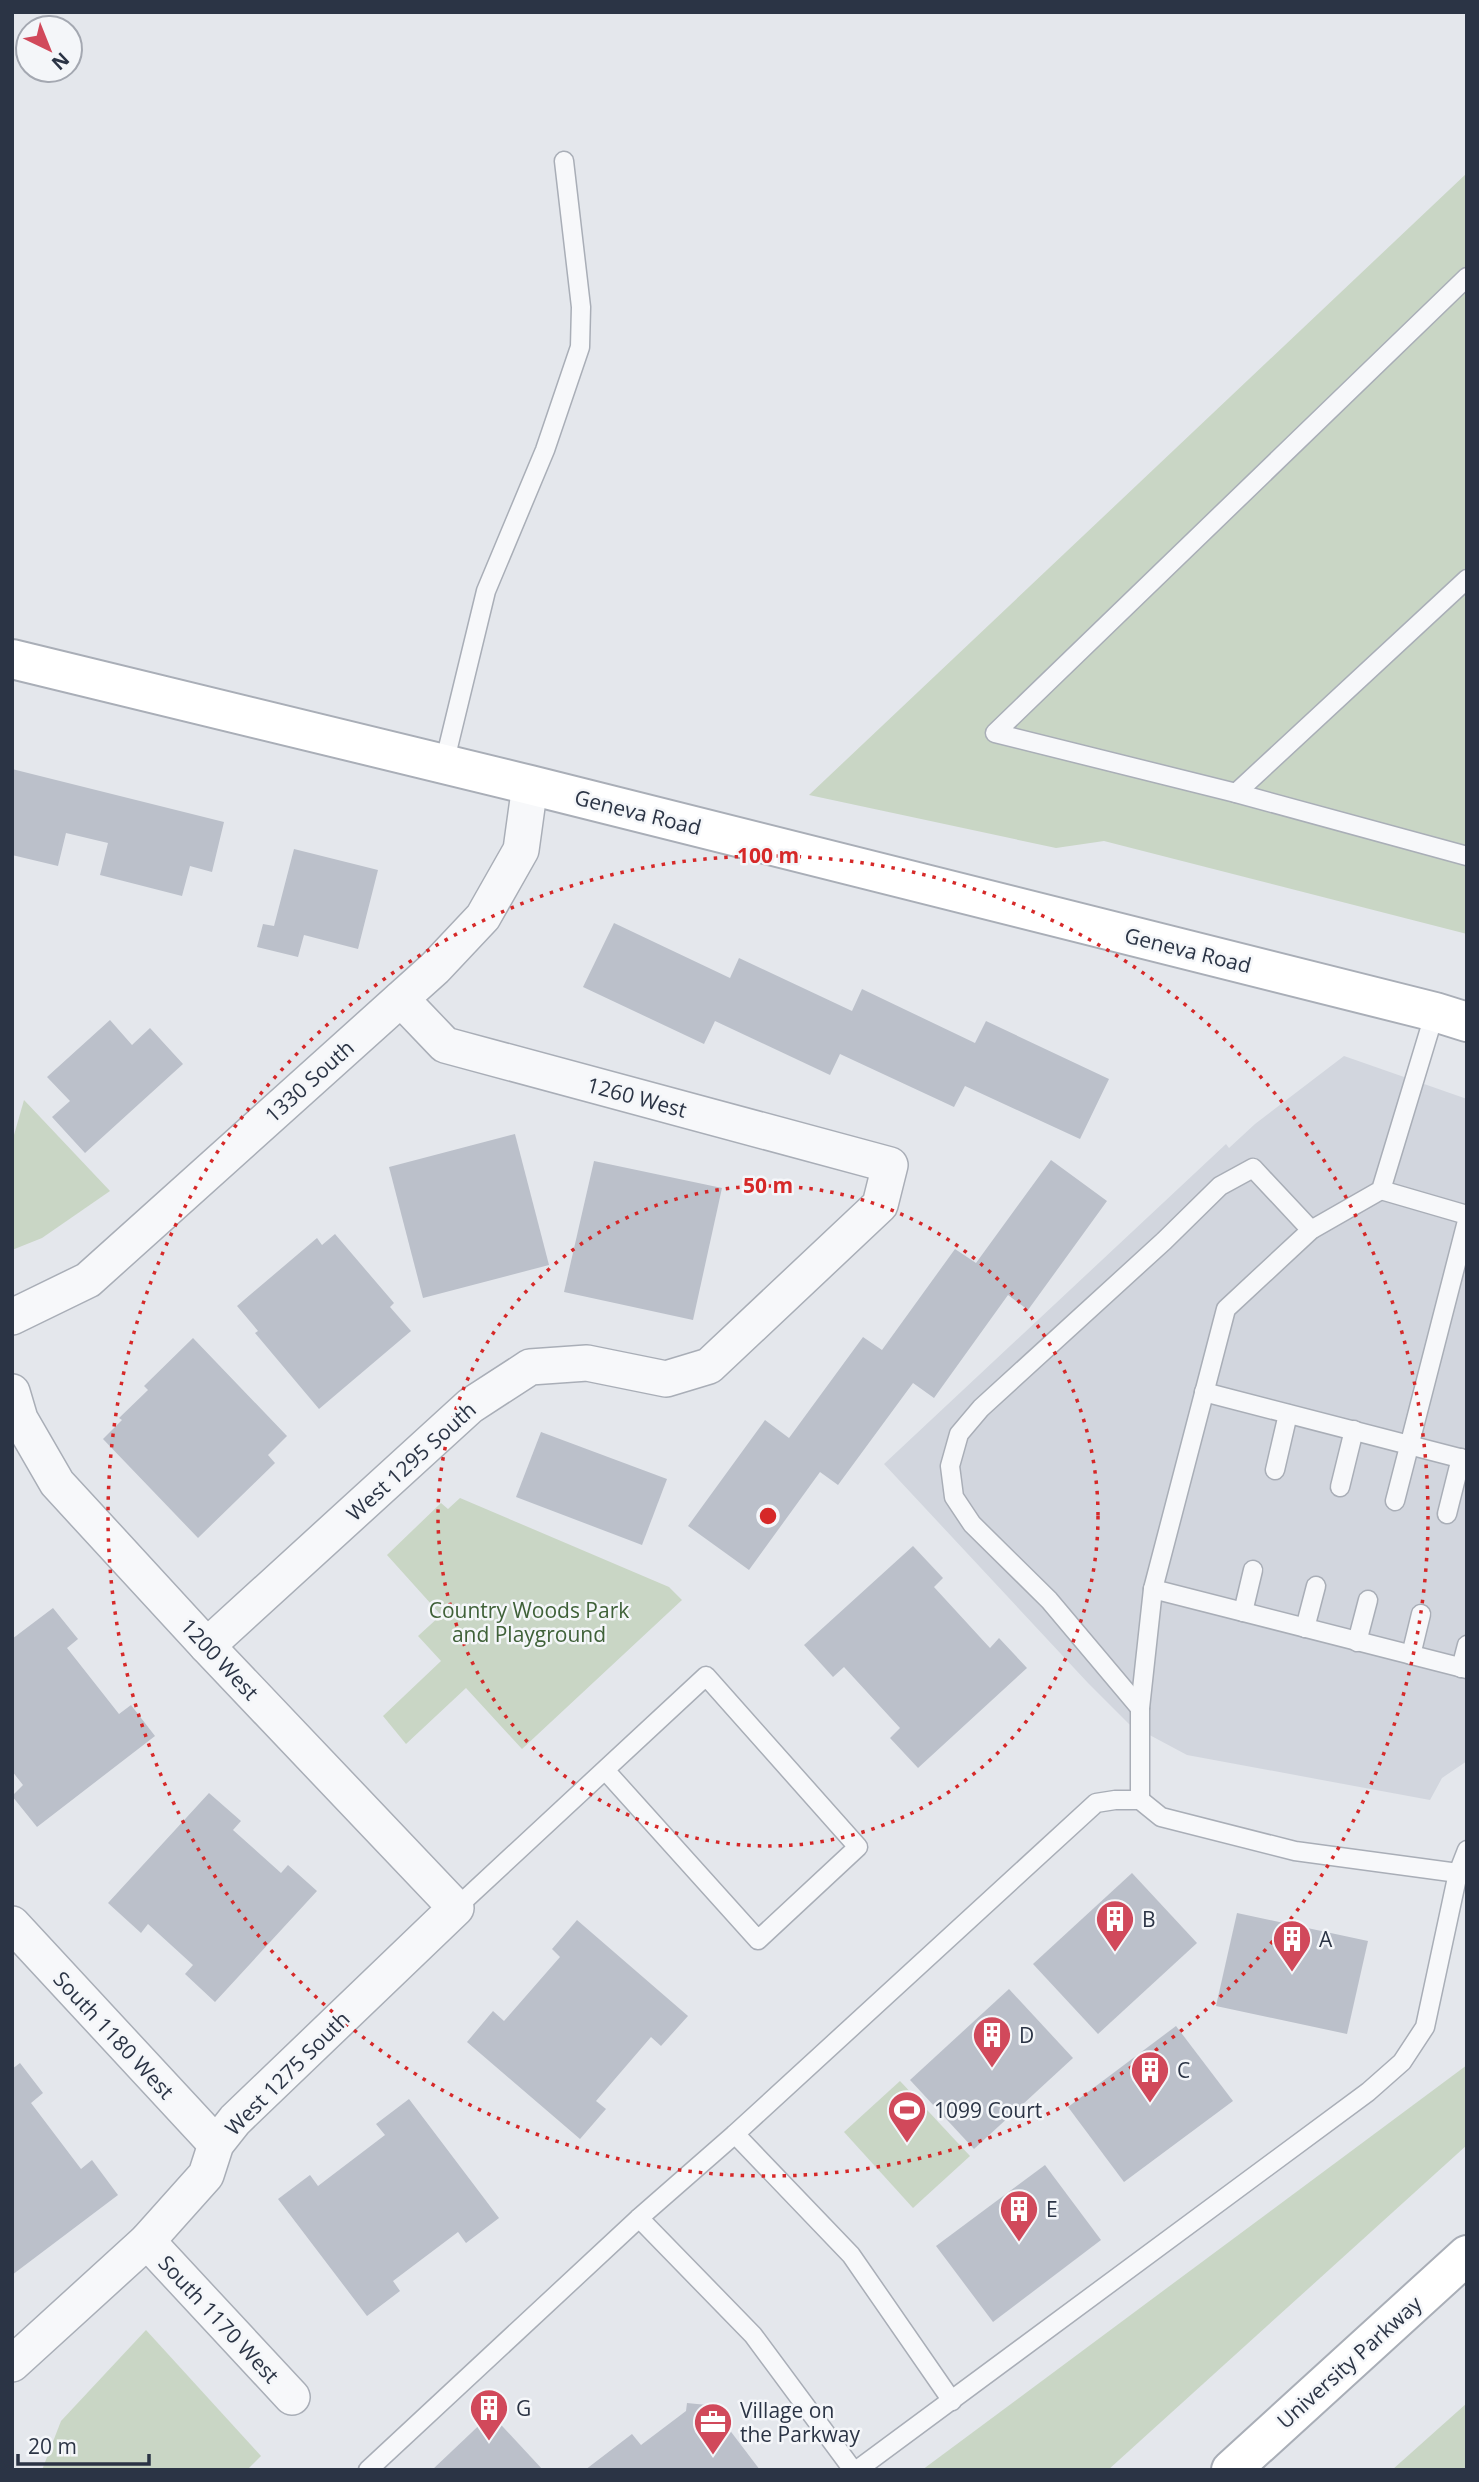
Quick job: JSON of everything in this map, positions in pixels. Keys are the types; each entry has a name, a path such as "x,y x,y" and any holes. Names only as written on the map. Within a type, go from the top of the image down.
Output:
{"main road":[{"name":"Geneva Road","path":"12,659 530,785 1451,1017"},
{"name":"University Parkway","path":"1231,2470 1467,2255"}],"street":[{"name":"1330 South","path":"12,1317 88,1280 435,968 483,917 521,850 530,785"},
{"name":"1260 West","path":"401,999 445,1045 890,1165"},
{"name":"West 1295 South","path":"207,1646 470,1406 530,1367 587,1363 666,1379 709,1366 880,1205 890,1165"},
{"name":"1200 West","path":"12,1392 20,1419 57,1483 207,1646 456,1908"},
{"name":"West 1275 South","path":"12,2364 147,2241 206,2175 216,2144 236,2120 456,1908"},
{"name":"South 1180 West","path":"12,1924 216,2144"},
{"name":"South 1170 West","path":"147,2241 292,2398"}],"lane":[{"path":"444,764 486,591 545,450 580,347 581,307 564,161"},
{"path":"1467,277 995,733 1236,793 1467,856"},
{"path":"1236,793 1467,579"},
{"path":"1140,1800 1140,1708 1153,1589 1226,1309 1311,1230 1381,1190 1451,1017"},
{"path":"1140,1708 1049,1600 972,1524 954,1497 950,1466 960,1434 981,1408 1164,1241 1220,1186 1253,1168 1311,1230"},
{"path":"1381,1190 1467,1215"},
{"path":"1395,1501 1467,1221"},
{"path":"1203,1392 1464,1459 1447,1514"},
{"path":"1275,1470 1288,1414"},
{"path":"1340,1487 1354,1430"},
{"path":"1243,1612 1253,1570"},
{"path":"1305,1628 1316,1586"},
{"path":"1153,1589 1464,1669 1467,1645"},
{"path":"1357,1642 1368,1600"},
{"path":"1410,1655 1421,1614"},
{"path":"456,1908 706,1676 859,1847 758,1940 605,1770"},
{"path":"368,2470 639,2218 735,2134 1096,1803 1140,1800 1161,1817 1295,1851 1458,1872"},
{"path":"639,2218 753,2335 855,2470 1357,2100 1402,2062 1425,2027 1458,1872 1467,1850"},
{"path":"735,2134 850,2255 952,2401"}],"shaded area":[{"path":"1344,1056 1467,1099 1467,1761 1442,1778 1430,1800 1187,1755 1129,1724 884,1464 1226,1144 1229,1148 1255,1124"}],"green space":[{"path":"1467,173 1467,934 1104,841 1056,848 809,795"},
{"path":"24,1100 110,1191 42,1238 12,1250 12,1142"},
{"name":"Country Woods Park and Playground","path":"460,1498 669,1587 682,1600 522,1749 466,1688 406,1744 383,1716 441,1661 418,1636 441,1615 387,1555 441,1503 448,1509"},
{"path":"1467,2065 1467,2145 1108,2470 922,2470"},
{"name":"1099 Court","path":"900,2081 970,2156 913,2208 844,2132"},
{"path":"146,2330 261,2456 247,2470 42,2470 61,2421"},
{"path":"1467,2403 1467,2470 1392,2470"}],"building":[{"path":"12,769 224,822 212,872 190,866 182,896 100,875 108,843 66,833 58,866 12,855"},
{"path":"294,849 378,870 358,949 304,935 298,957 257,947 263,924 274,926"},
{"path":"614,923 730,978 739,958 852,1011 862,989 975,1043 986,1021 1109,1079 1080,1139 965,1086 954,1107 840,1054 830,1075 715,1021 704,1044 583,987"},
{"path":"110,1020 132,1045 150,1028 183,1064 85,1153 52,1117 70,1101 47,1077"},
{"path":"515,1134 549,1265 423,1298 389,1167"},
{"path":"1051,1160 1107,1201 1028,1310 1008,1295 934,1398 913,1383 838,1485 820,1472 749,1570 688,1526 765,1420 789,1438 863,1337 882,1350 955,1249 976,1263"},
{"path":"594,1161 722,1188 693,1320 564,1292"},
{"path":"335,1234 394,1303 390,1307 411,1331 319,1409 255,1333 258,1331 237,1306 317,1238 322,1245"},
{"path":"193,1338 287,1436 268,1455 275,1463 198,1538 103,1439 122,1420 119,1418 148,1390 144,1386"},
{"path":"541,1432 667,1479 642,1545 516,1497"},
{"path":"913,1546 943,1578 934,1587 990,1648 999,1638 1027,1668 918,1768 890,1738 900,1728 844,1667 833,1677 804,1645"},
{"path":"53,1608 78,1639 67,1648 119,1714 131,1705 155,1736 37,1827 12,1796 23,1785 12,1771 12,1639"},
{"path":"209,1793 241,1821 233,1830 281,1873 288,1865 317,1891 215,2002 185,1974 193,1965 148,1924 141,1933 108,1903"},
{"name":"B","path":"1132,1873 1197,1943 1098,2034 1033,1964"},
{"name":"A","path":"1237,1913 1368,1941 1347,2034 1216,2006"},
{"path":"577,1920 688,2016 661,2046 651,2037 596,2101 606,2109 580,2139 467,2042 493,2011 504,2021 560,1957 552,1949"},
{"name":"D","path":"1009,1989 1073,2058 974,2149 910,2080"},
{"name":"C","path":"1176,2026 1233,2101 1124,2182 1068,2107"},
{"path":"20,2063 43,2093 31,2103 81,2169 92,2160 118,2195 12,2275 12,2069"},
{"path":"409,2099 499,2218 466,2243 458,2232 393,2281 400,2291 367,2316 278,2199 310,2175 318,2186 385,2135 376,2124"},
{"name":"E","path":"1045,2165 1101,2240 993,2322 936,2246"},
{"path":"687,2403 717,2406 716,2412 760,2470 585,2470 632,2434 641,2445 686,2411"},
{"name":"G","path":"491,2414 543,2470 432,2470"}],"place":[{"name":"B","path":"1115,1953"},
{"name":"A","path":"1292,1973"},
{"name":"D","path":"992,2069"},
{"name":"C","path":"1150,2104"},
{"name":"1099 Court","path":"907,2144"},
{"name":"E","path":"1019,2243"},
{"name":"G","path":"489,2442"},
{"name":"Village on the Parkway","path":"713,2456"}]}
